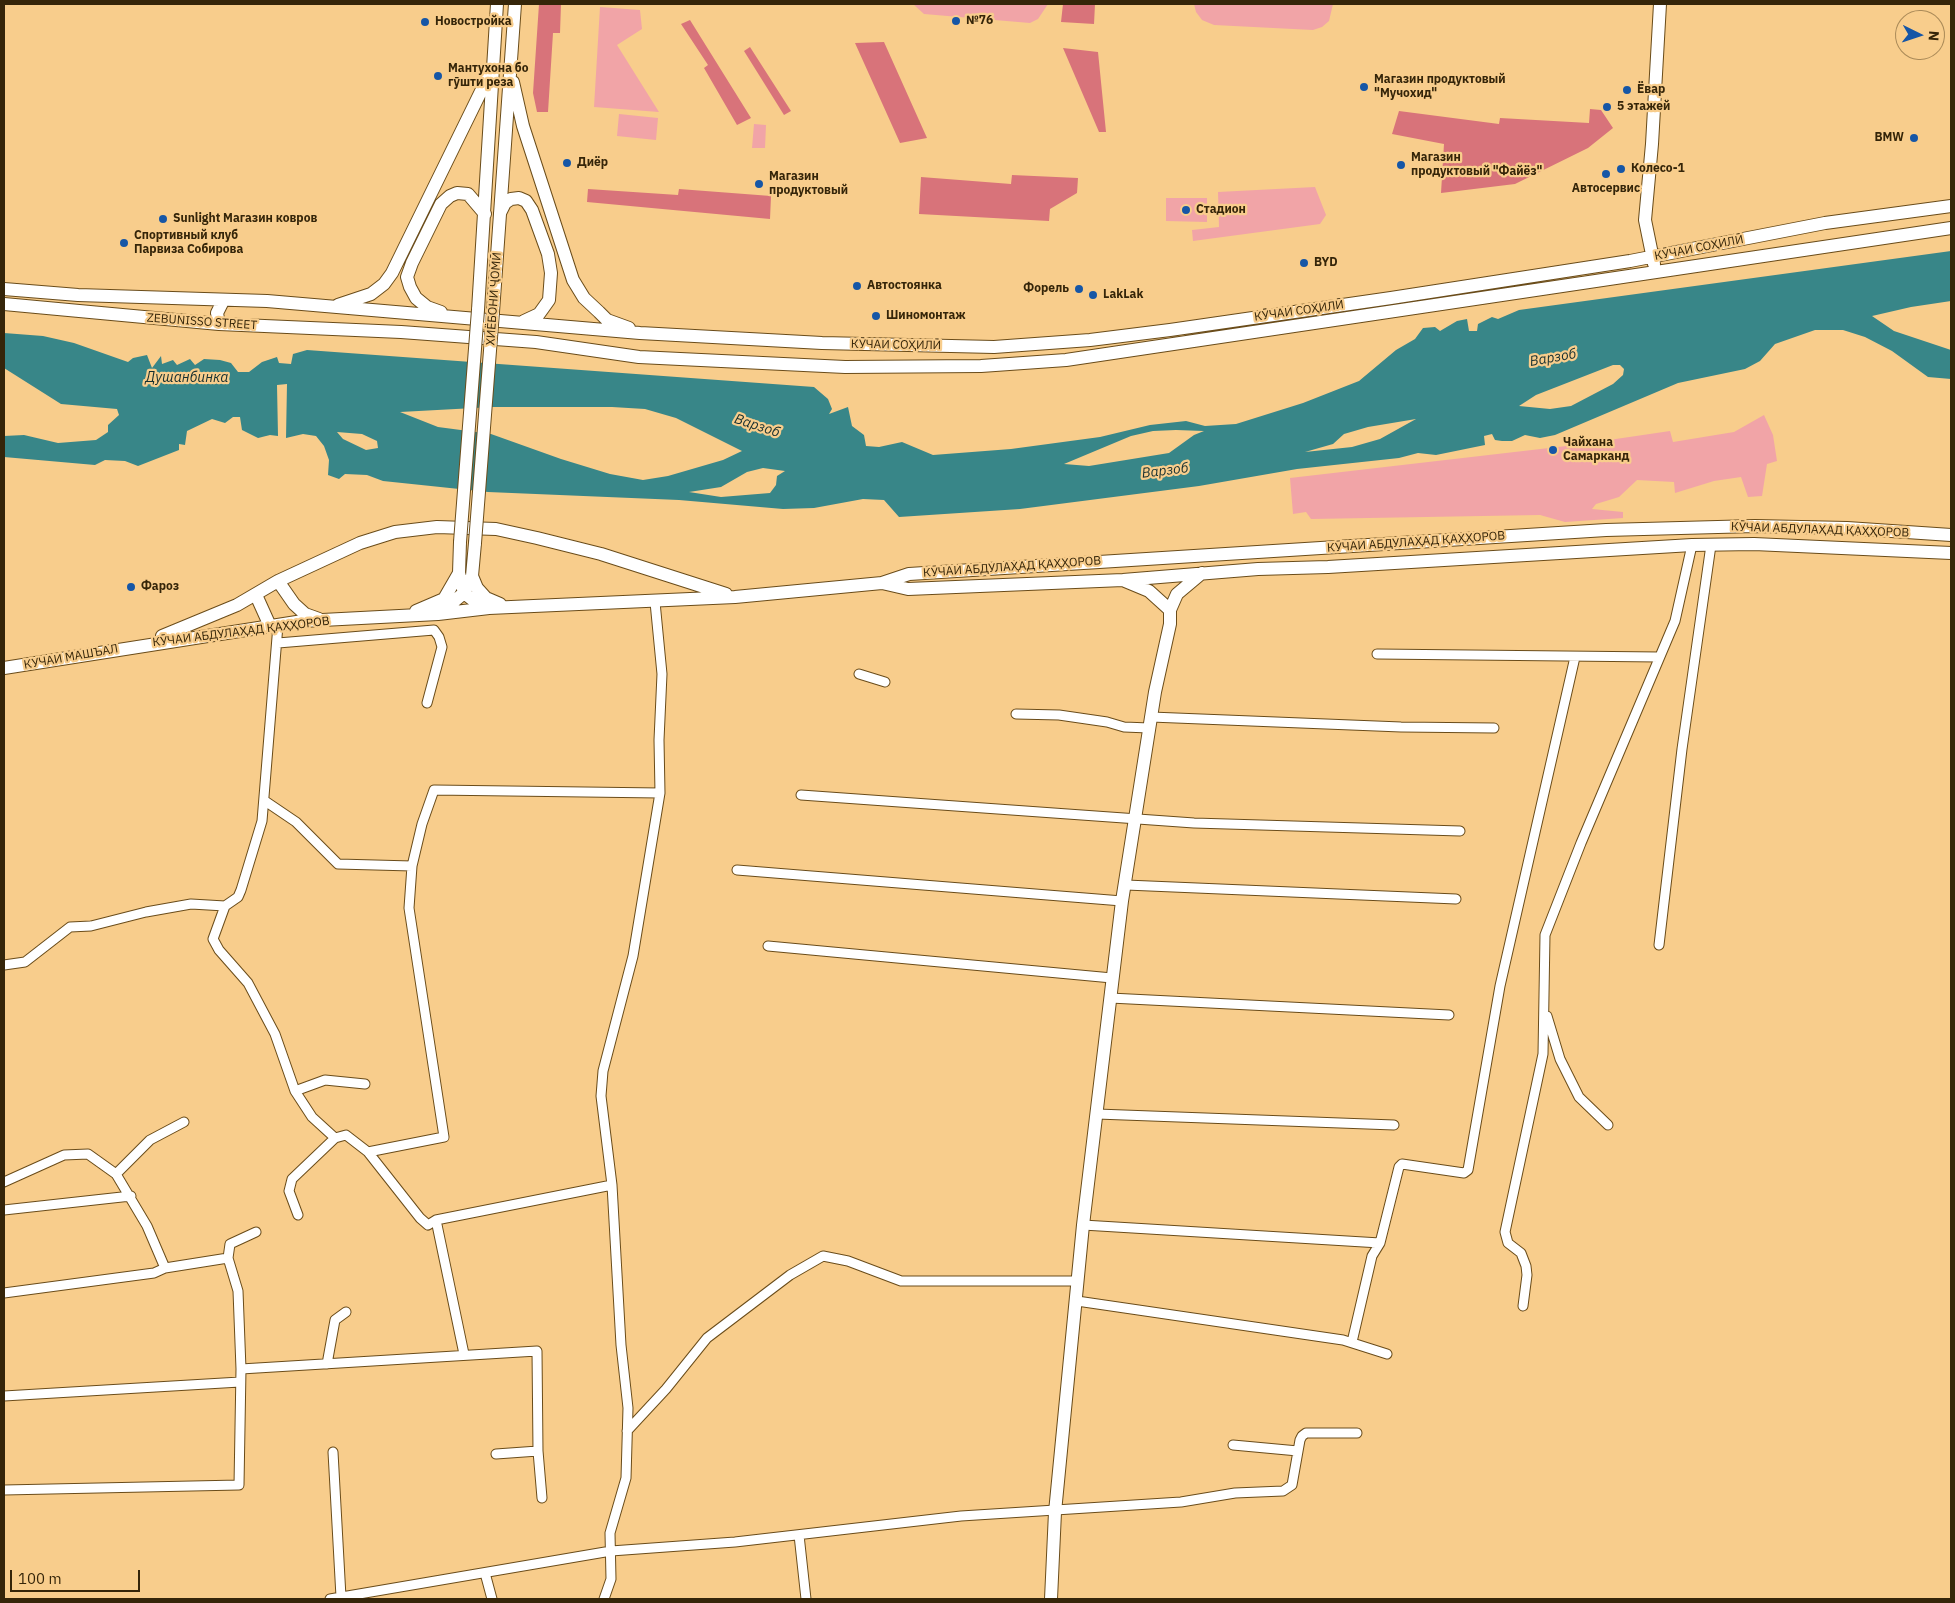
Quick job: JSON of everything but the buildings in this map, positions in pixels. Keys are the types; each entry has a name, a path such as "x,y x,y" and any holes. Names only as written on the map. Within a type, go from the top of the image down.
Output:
{"main road":[{"name":"ХИЁБОНИ ҶОМӢ","path":"464,593 459,573 460,542 485,214 496,4"},
{"name":"ХИЁБОНИ ҶОМӢ","path":"438,614 464,593 472,576 515,4"},
{"path":"1656,272 1645,220 1652,144 1660,4"},
{"path":"327,307 371,294 384,284 392,273 492,68"},
{"path":"510,69 523,126 573,280 584,298 607,320 640,333"},
{"path":"450,316 427,307 416,298 407,277 412,262 441,204 450,196 468,194 485,214"},
{"path":"500,214 505,203 511,199 519,198 526,201 532,210 548,254 551,273 549,300 539,314 522,322"},
{"name":"КӮЧАИ СОҲИЛӢ","path":"4,289 78,295 267,301 640,333 822,344 994,347 1090,340 1391,298 1652,256 1825,223 1951,206"},
{"path":"1825,223 1830,246"},
{"name":"ZEBUNISSO STREET","path":"4,304 219,324 401,332 536,342 639,357 822,366 981,366 1066,360 1951,228"},
{"path":"219,324 217,313 223,301"},
{"path":"822,344 829,354 822,366"},
{"name":"КӮЧАИ АБДУЛАҲАД ҚАҲҲОРОВ","path":"138,645 274,625 322,620 438,614 523,606 655,602 735,597 882,583 909,574 1606,530 1756,526 1847,528 1951,535"},
{"name":"КӮЧАИ АБДУЛАҲАД ҚАҲҲОРОВ","path":"138,645 188,626 256,595 278,582 360,542 395,532 436,527 496,529 601,554 735,597"},
{"name":"КӮЧАИ АБДУЛАҲАД ҚАҲҲОРОВ","path":"882,583 908,589 1122,580 1202,573 1328,568 1692,545 1754,544 1951,554"},
{"path":"401,615 428,607 444,599 459,573"},
{"path":"1051,1599 1055,1512 1083,1225 1122,901 1150,722 1170,624 1170,610 1178,594 1202,573"},
{"path":"472,576 477,588 486,598 498,603 523,606"},
{"path":"1122,580 1149,591 1170,610"},
{"path":"278,582 294,604 305,614 322,620"},
{"path":"464,593 489,608"},
{"path":"256,595 274,625"},
{"name":"КУЧАИ МАШЪАЛ","path":"4,668 138,645"}],"street":[{"path":"1523,1306 1527,1275 1526,1266 1521,1253 1508,1243 1506,1232 1543,1054 1544,935 1675,621 1692,545"},
{"path":"1659,945 1682,749 1711,545"},
{"path":"604,1599 612,1579 610,1533 626,1478 628,1408 621,1345 612,1186 602,1096 603,1071 633,956 660,792 659,740 662,674 655,602"},
{"path":"274,625 278,642 262,821 241,890 238,897 225,906 214,933 214,944 248,984 275,1034 295,1091 312,1117 335,1138"},
{"path":"278,642 434,630 439,637 442,647 427,703"},
{"path":"1377,654 1660,657"},
{"path":"1352,1342 1372,1256 1380,1243 1400,1165 1464,1173 1468,1170 1500,986 1574,657"},
{"path":"859,674 885,682"},
{"path":"1016,714 1059,715 1124,727 1150,722 1494,728"},
{"path":"368,1152 444,1137 409,908 412,866 432,794 438,788 660,792"},
{"path":"801,795 1194,823 1460,831"},
{"path":"265,802 296,822 338,864 412,866"},
{"path":"737,870 1122,901"},
{"path":"1126,885 1456,899"},
{"path":"4,965 25,962 70,927 91,926 146,912 191,904 225,906"},
{"path":"768,946 1112,978"},
{"path":"1110,998 1449,1015"},
{"path":"1544,1006 1560,1059 1579,1097 1608,1125"},
{"path":"295,1091 324,1080 365,1084"},
{"path":"1097,1114 1394,1125"},
{"path":"116,1174 150,1140 184,1122"},
{"path":"298,1215 289,1191 289,1184 340,1135 350,1136 368,1152 420,1218 428,1225 436,1220 612,1186"},
{"path":"4,1182 55,1158 74,1154 88,1154 116,1174 131,1196 165,1268"},
{"path":"4,1210 131,1196"},
{"path":"436,1220 464,1354"},
{"path":"1083,1225 1380,1243"},
{"path":"4,1490 239,1485 241,1369 238,1291 228,1258 230,1244 256,1232"},
{"path":"627,1430 666,1390 707,1338 790,1275 823,1256 848,1261 901,1281 1078,1281"},
{"path":"4,1293 154,1273 165,1268 228,1258"},
{"path":"1077,1301 1352,1342 1387,1354"},
{"path":"327,1364 335,1320 346,1312"},
{"path":"241,1369 538,1351 538,1451 542,1498"},
{"path":"4,1396 240,1382"},
{"path":"330,1599 485,1574 610,1551 799,1535 961,1516 1055,1512 1181,1502 1235,1493 1284,1491 1292,1485 1300,1440 1306,1434 1358,1433"},
{"path":"1233,1446 1298,1451"},
{"path":"496,1454 538,1451"},
{"path":"333,1452 341,1598"},
{"path":"799,1535 806,1599"},
{"path":"485,1574 492,1599"}],"shaded area":[{"path":"539,4 561,4 560,33 553,33 548,112 537,112 533,93"},
{"path":"913,4 1048,4 1038,19 1030,23 924,14"},
{"path":"1063,4 1095,4 1094,24 1061,22"},
{"path":"1194,4 1333,4 1329,21 1322,27 1313,30 1214,25 1202,20 1196,12"},
{"path":"600,7 640,10 642,29 617,45 659,112 594,107"},
{"path":"690,20 751,118 737,125 704,68 708,65 681,24"},
{"path":"884,42 927,138 900,143 855,43"},
{"path":"750,47 791,111 784,115 744,51"},
{"path":"1063,48 1098,52 1106,132 1099,132"},
{"path":"1590,109 1601,110 1613,128 1588,148 1515,184 1441,193 1444,144 1392,134 1399,111 1499,124 1500,118 1589,123"},
{"path":"619,114 658,118 656,140 617,136"},
{"path":"754,124 766,125 765,148 752,148"},
{"path":"1012,175 1078,178 1077,193 1050,209 1049,221 919,214 921,177 1011,184"},
{"path":"1315,187 1326,215 1320,224 1193,241 1192,230 1219,227 1218,192"},
{"path":"588,189 678,195 679,189 771,196 770,219 587,202"},
{"name":"Стадион","path":"1166,198 1207,198 1207,222 1166,221"},
{"path":"1764,415 1773,435 1777,461 1767,464 1762,496 1748,497 1741,477 1714,481 1675,493 1674,482 1637,480 1619,497 1596,504 1592,509 1623,512 1623,518 1565,522 1540,515 1311,519 1306,512 1293,514 1290,478 1575,445 1670,431 1673,442 1734,432"}],"water":[{"path":"1951,251 1951,301 1911,307 1872,316 1894,331 1951,350 1951,379 1928,377 1892,351 1865,337 1843,330 1815,330 1775,344 1760,361 1745,369 1678,383 1555,435 1540,438 1525,435 1512,441 1502,441 1495,440 1492,434 1484,436 1485,445 1436,455 1418,453 1399,458 1297,469 1199,486 1020,509 899,517 884,500 863,499 814,508 783,509 679,500 488,492 383,481 367,475 345,474 339,479 328,475 329,460 324,446 316,436 303,434 286,438 287,384 277,385 278,436 270,435 258,438 242,430 240,417 233,417 225,423 212,419 187,431 185,445 179,444 179,450 138,466 125,461 105,460 95,465 4,457 4,436 24,435 58,443 96,440 108,432 108,425 119,415 117,409 61,404 4,368 4,333 43,336 74,343 128,362 133,358 147,355 152,368 161,356 162,364 173,360 177,365 190,359 195,365 204,359 220,360 231,363 238,372 249,372 262,362 277,357 279,363 291,364 293,354 307,350 814,387 828,399 832,409 829,414 848,407 852,426 864,435 866,446 879,447 902,442 933,455 1011,449 1100,437 1150,425 1186,421 1205,426 1236,424 1303,403 1359,381 1396,350 1415,339 1423,328 1435,327 1440,331 1457,321 1467,319 1469,331 1477,331 1478,324 1492,317 1498,319 1519,310","holes":["1613,365 1620,365 1624,369 1623,375 1613,384 1571,406 1550,409 1519,406 1536,395","493,407 612,407 645,409 676,418 742,451 723,460 668,476 643,480 610,474 491,434 438,427 400,412","1416,419 1380,439 1352,447 1305,452 1333,444 1344,434 1368,427","1153,431 1204,431 1194,435 1169,453 1089,466 1064,464 1131,436","337,432 362,434 377,441 378,448 366,450 343,439","763,468 785,471 777,476 776,485 770,493 721,497 689,492 721,487 747,472"]}],"place":[{"name":"№76","path":"956,21"},
{"name":"Новостройка","path":"425,22"},
{"name":"Мантухона бо гӯшти реза","path":"438,76"},
{"name":"Магазин продуктовый \"Мучохид\"","path":"1364,87"},
{"name":"Ёвар","path":"1627,90"},
{"name":"5 этажей","path":"1607,107"},
{"name":"BMW","path":"1914,138"},
{"name":"Диёр","path":"567,163"},
{"name":"Магазин продуктовый \"Файёз\"","path":"1401,165"},
{"name":"Колесо-1","path":"1621,169"},
{"name":"Автосервис","path":"1606,174"},
{"name":"Магазин продуктовый","path":"759,184"},
{"name":"Стадион","path":"1186,210"},
{"name":"Sunlight Магазин ковров","path":"163,219"},
{"name":"Спортивный клуб Парвиза Собирова","path":"124,243"},
{"name":"BYD","path":"1304,263"},
{"name":"Автостоянка","path":"857,286"},
{"name":"Форель","path":"1079,289"},
{"name":"LakLak","path":"1093,295"},
{"name":"Шиномонтаж","path":"876,316"},
{"name":"Чайхана Самарканд","path":"1553,450"},
{"name":"Фароз","path":"131,587"}],"water label":[{"name":"Варзоб","path":"1553,358"},
{"name":"Душанбинка","path":"187,378"},
{"name":"Варзоб","path":"757,426"},
{"name":"Варзоб","path":"1165,471"}]}
